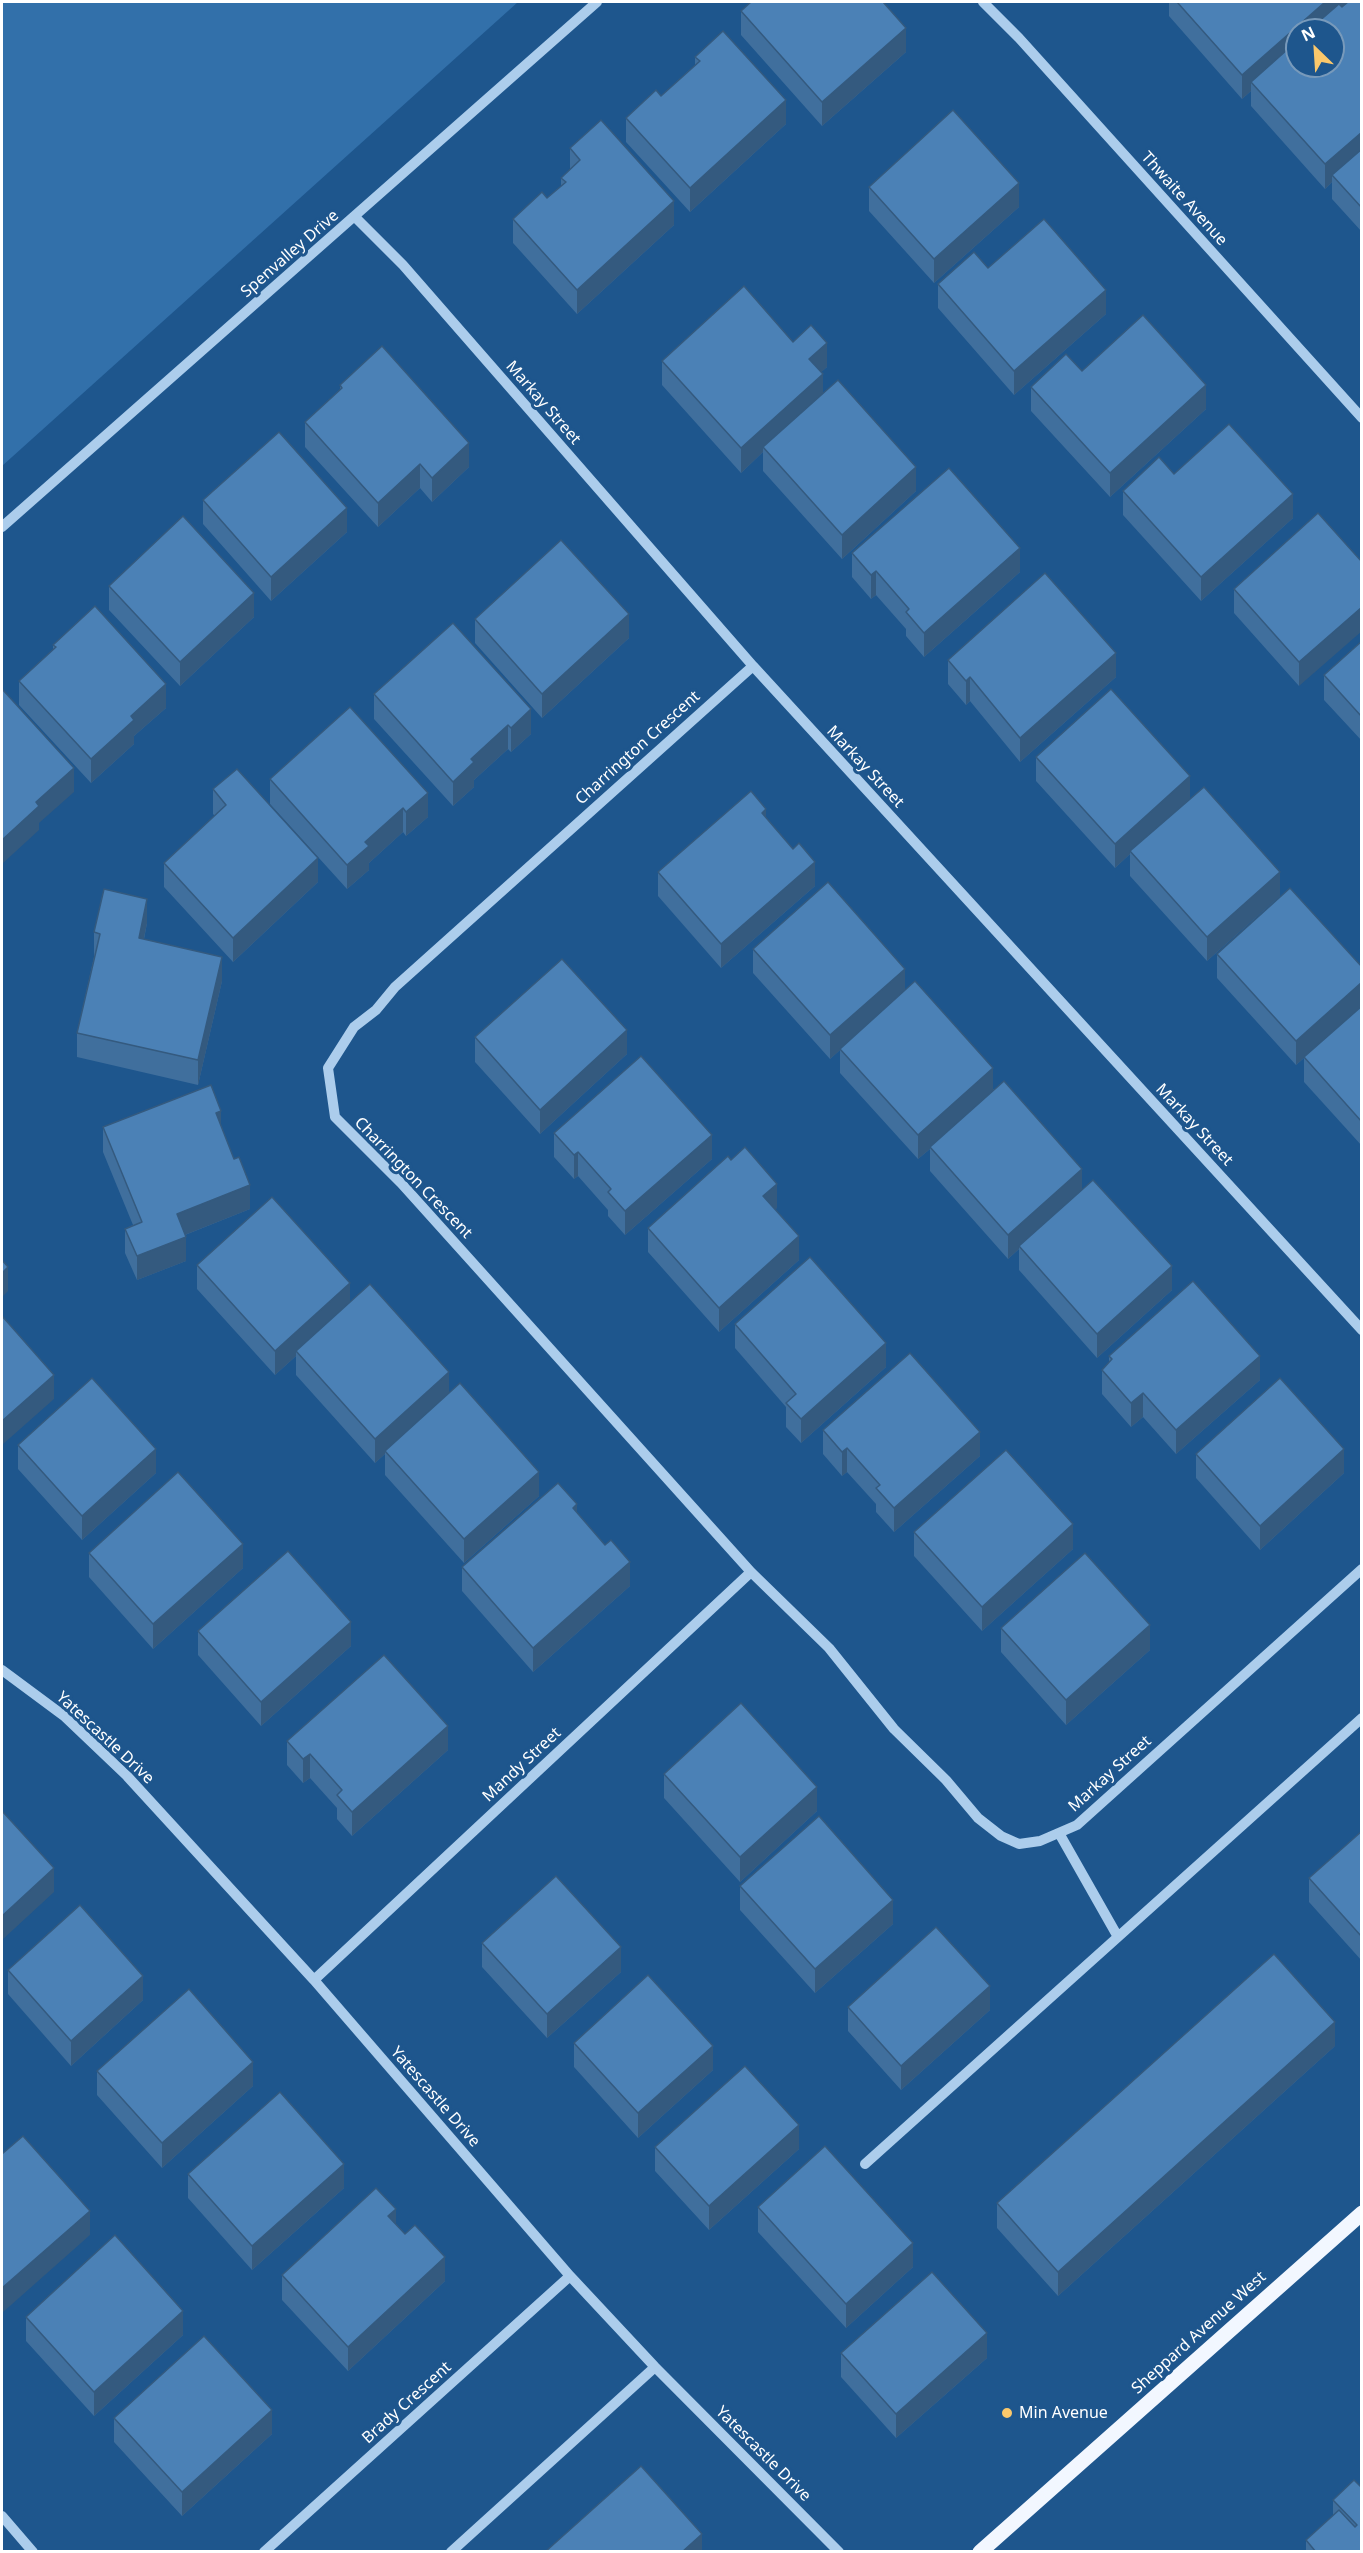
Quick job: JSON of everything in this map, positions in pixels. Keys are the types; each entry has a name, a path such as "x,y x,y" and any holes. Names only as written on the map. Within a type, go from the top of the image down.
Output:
{"main road":[{"name":"Sheppard Avenue West","path":"980,2552 1362,2213"}],"street":[{"name":"Spenvalley Drive","path":"2,527 597,2"},
{"name":"Thwaite Avenue","path":"983,2 1019,38 1362,418"},
{"name":"Markay Street","path":"355,217 402,265 753,666 1362,1330"},
{"name":"Charrington Crescent","path":"751,1572 401,1183 335,1117 328,1068 354,1027 376,1010 395,987 753,666"},
{"name":"Markay Street","path":"751,1572 829,1648 894,1730 946,1780 978,1818 1001,1836 1018,1844 1040,1841 1077,1825 1362,1569"},
{"name":"Mandy Street","path":"314,1980 751,1572"},
{"name":"Yatescastle Drive","path":"2,1670 64,1716 127,1776 314,1980 570,2276 655,2367 839,2552"},
{"path":"866,2164 1362,1718"},
{"path":"1059,1833 1118,1937"},
{"name":"Brady Crescent","path":"264,2552 570,2276"},
{"path":"450,2552 655,2367"},
{"path":"2,2516 33,2552"}],"shaded area":[{"path":"2,2 518,2 2,466"}],"building":[{"path":"751,2 883,2 906,28 822,102 741,11"},
{"path":"1177,2 1325,2 1307,18 1285,18 1285,37 1242,75"},
{"path":"1348,2 1362,2 1362,132 1325,164 1251,82 1285,52 1285,78 1345,78 1345,18 1323,18 1339,4 1342,7"},
{"path":"723,31 786,100 690,188 626,118 656,90 661,96 700,61 695,57"},
{"path":"953,110 1019,183 934,259 869,187"},
{"path":"601,120 674,201 577,290 513,219 542,192 547,198 566,182 561,178 580,160 570,148"},
{"path":"1362,149 1362,208 1332,175"},
{"path":"1044,219 1106,290 1014,371 938,284 974,252 988,268"},
{"path":"744,286 793,342 811,325 827,343 809,359 823,374 741,448 662,361"},
{"path":"1143,315 1206,385 1110,473 1031,387 1066,354 1082,371"},
{"path":"382,346 469,443 432,478 420,464 378,503 305,422"},
{"path":"838,380 916,467 842,535 763,447"},
{"path":"1229,424 1293,494 1201,577 1123,491 1159,457 1174,474"},
{"path":"279,432 347,508 271,577 203,500"},
{"path":"949,468 1020,548 924,633 906,612 909,609 876,571 871,575 852,553"},
{"path":"1318,513 1362,562 1362,607 1299,662 1234,589"},
{"path":"183,516 254,593 180,662 109,586"},
{"path":"561,540 629,614 542,694 475,619"},
{"path":"1045,573 1116,653 1020,738 970,677 966,681 948,660"},
{"path":"95,606 166,684 131,716 134,720 91,759 19,681"},
{"path":"453,623 531,709 511,728 508,725 471,759 474,762 453,782 374,694"},
{"path":"1362,641 1362,717 1324,675"},
{"path":"2,689 74,768 36,802 39,806 2,840"},
{"path":"1111,689 1190,776 1115,844 1036,757"},
{"path":"350,707 428,793 406,812 403,808 365,842 369,846 347,865 270,779"},
{"path":"237,769 318,858 233,938 164,863 226,805 213,789"},
{"path":"1204,787 1280,872 1207,937 1130,851"},
{"path":"751,791 766,809 762,813 793,849 799,843 815,862 721,944 658,872"},
{"path":"828,882 905,969 830,1035 753,949"},
{"path":"1290,888 1362,967 1362,982 1296,1041 1217,954"},
{"path":"104,889 147,899 139,938 222,957 198,1060 77,1033 100,934 94,932"},
{"path":"562,959 627,1030 540,1110 475,1037"},
{"path":"915,981 993,1068 918,1135 840,1049"},
{"path":"1362,1006 1362,1122 1304,1057"},
{"path":"641,1056 712,1135 625,1211 608,1192 611,1189 578,1152 574,1155 554,1133"},
{"path":"1004,1081 1082,1169 1008,1235 930,1147"},
{"path":"211,1085 221,1111 216,1113 234,1159 239,1157 250,1185 177,1214 186,1237 137,1256 125,1229 142,1222 103,1127"},
{"path":"745,1147 777,1184 763,1196 799,1236 719,1308 648,1228 728,1156 731,1160"},
{"path":"1093,1180 1172,1266 1097,1334 1019,1246"},
{"path":"272,1197 350,1283 275,1351 197,1265"},
{"path":"810,1257 886,1343 801,1419 786,1403 796,1394 735,1324"},
{"path":"2,1260 8,1267 2,1273"},
{"path":"1193,1281 1260,1356 1176,1430 1143,1393 1131,1403 1102,1370 1112,1359 1109,1356"},
{"path":"370,1284 449,1372 375,1439 296,1351"},
{"path":"2,1316 54,1375 2,1421"},
{"path":"910,1353 980,1432 894,1508 876,1488 880,1485 847,1448 842,1452 823,1430"},
{"path":"92,1378 156,1449 82,1516 18,1445"},
{"path":"1280,1378 1344,1449 1260,1526 1196,1454"},
{"path":"460,1383 539,1472 464,1539 385,1451"},
{"path":"1006,1450 1073,1524 982,1607 914,1532"},
{"path":"178,1472 243,1544 153,1624 89,1553"},
{"path":"558,1483 577,1504 573,1508 605,1545 611,1540 630,1562 533,1648 462,1567"},
{"path":"288,1551 351,1622 261,1702 198,1631"},
{"path":"1085,1553 1150,1625 1066,1700 1001,1628"},
{"path":"384,1655 448,1726 352,1812 337,1795 342,1790 310,1754 303,1759 287,1741"},
{"path":"741,1703 817,1787 740,1857 664,1774"},
{"path":"2,1811 54,1868 2,1916"},
{"path":"819,1816 893,1900 815,1969 740,1886"},
{"path":"1362,1831 1362,1937 1309,1878"},
{"path":"556,1876 621,1947 547,2014 482,1943"},
{"path":"80,1905 143,1976 71,2041 8,1970"},
{"path":"936,1927 990,1986 901,2066 848,2007"},
{"path":"1274,1954 1335,2022 1058,2272 997,2203"},
{"path":"648,1975 713,2046 638,2113 574,2043"},
{"path":"189,1989 253,2062 162,2143 97,2071"},
{"path":"745,2066 799,2125 709,2206 655,2147"},
{"path":"280,2092 344,2164 252,2246 188,2174"},
{"path":"23,2136 90,2211 2,2288 2,2154"},
{"path":"825,2146 913,2243 846,2304 758,2207"},
{"path":"376,2188 396,2209 388,2216 405,2234 415,2225 445,2257 348,2347 282,2275"},
{"path":"115,2235 183,2311 94,2392 26,2317"},
{"path":"932,2272 987,2333 896,2414 841,2353"},
{"path":"204,2336 272,2410 182,2492 114,2418"},
{"path":"641,2466 702,2534 682,2552 545,2552"},
{"path":"1354,2480 1362,2488 1362,2552 1316,2552 1306,2540 1339,2510 1355,2527 1357,2525 1333,2500"}],"place":[{"name":"Min Avenue","path":"1007,2413"}]}
